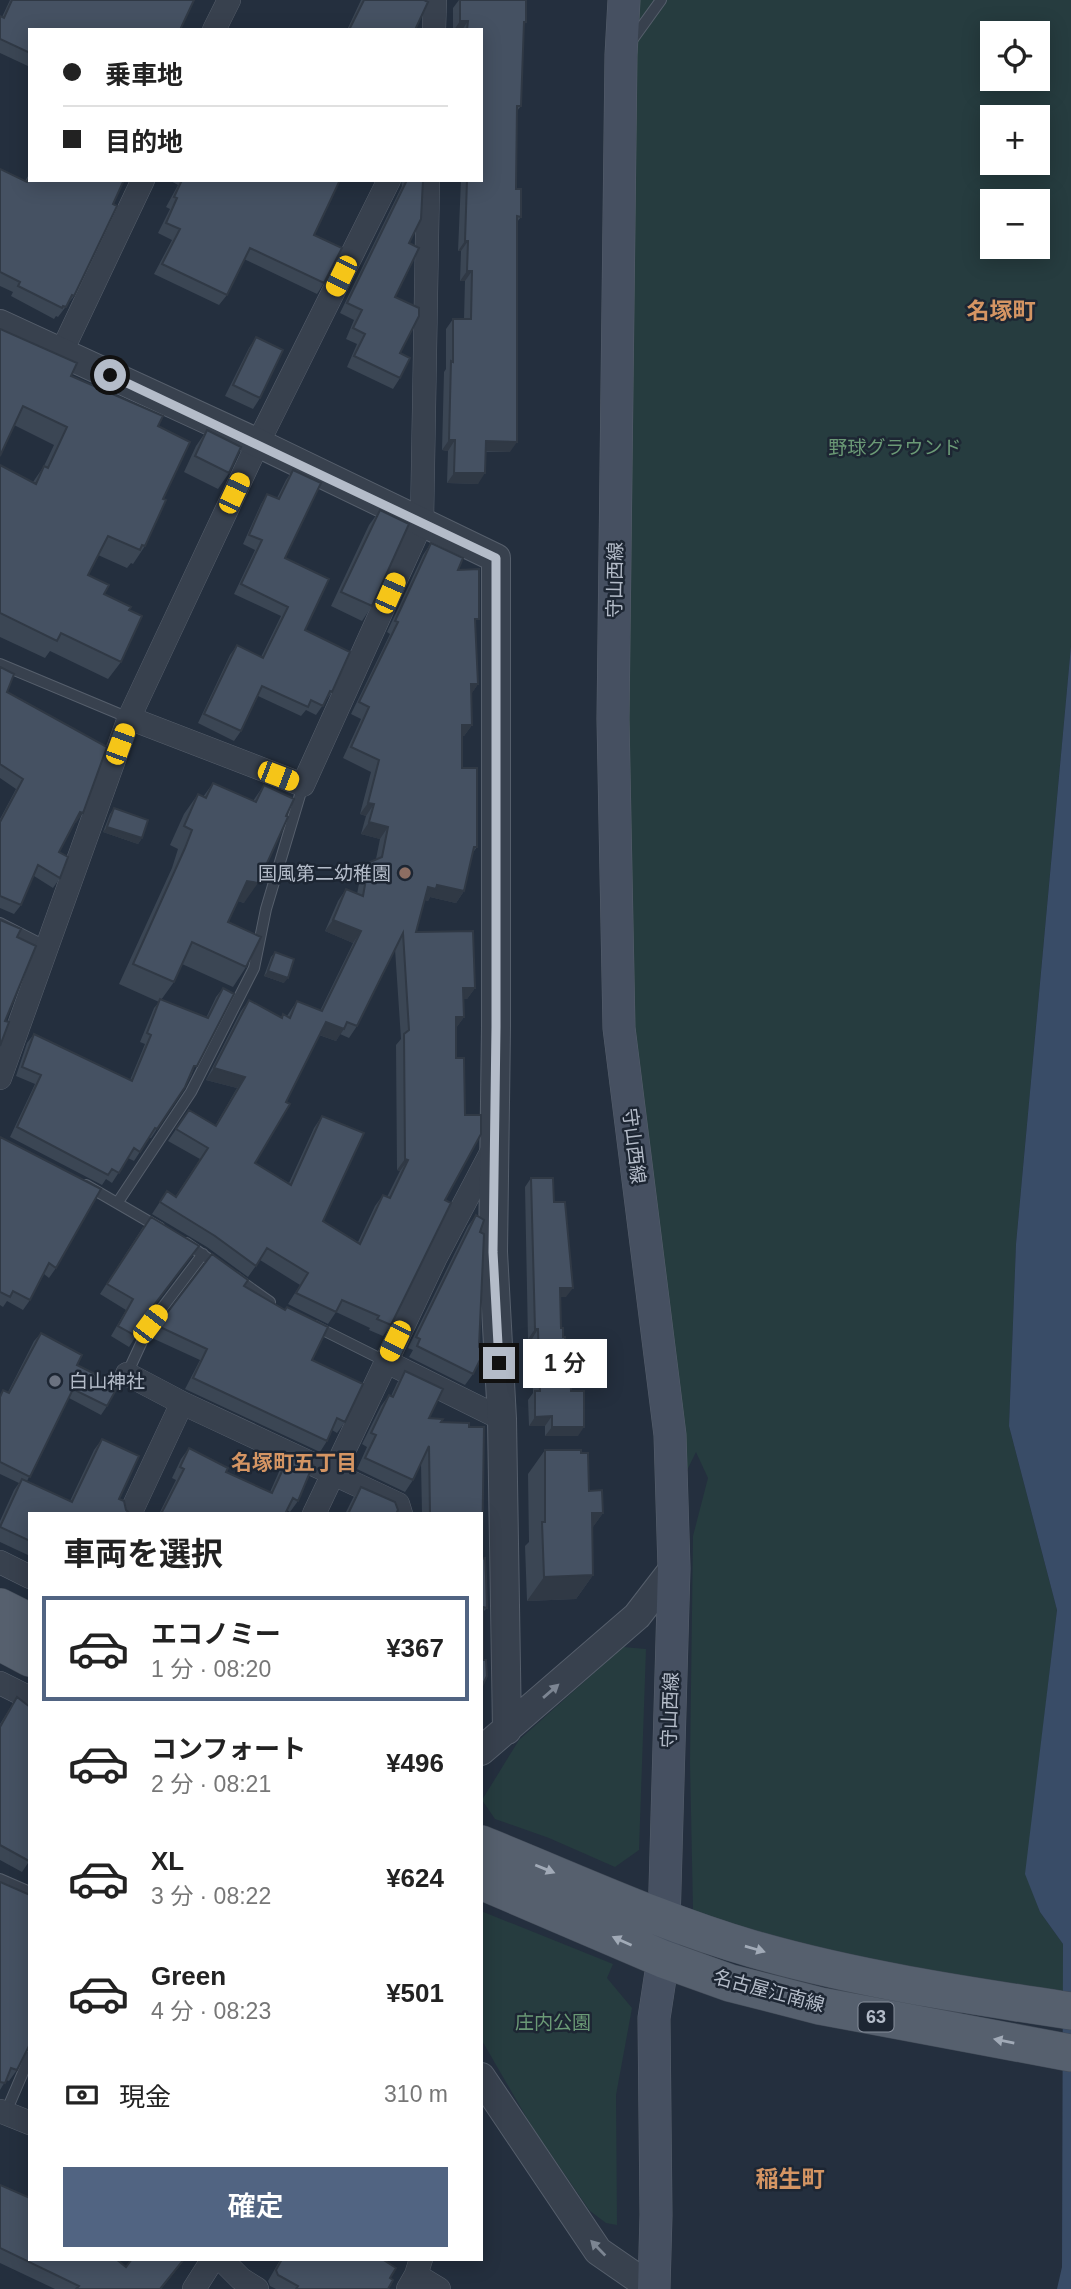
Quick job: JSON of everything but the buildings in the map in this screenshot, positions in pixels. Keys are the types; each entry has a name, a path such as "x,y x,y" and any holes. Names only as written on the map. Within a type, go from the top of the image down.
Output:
{"main road":[{"name":"守山西線","path":"624,0 621,55 613,719 619,1028 670,1435 674,1568 677,1922 674,1963 654,2018 656,2215 653,2289"},
{"path":"0,1607 28,1621"},
{"path":"0,1642 28,1657"},
{"name":"名古屋江南線","path":"483,1845 752,1949 831,1969 972,1996 1071,2011"},
{"name":"名古屋江南線","path":"483,1882 674,1963 730,1983 820,2006 1071,2053"}],"street":[{"path":"216,28 229,0"},
{"path":"434,28 435,0"},
{"path":"61,352 142,182"},
{"path":"0,1079 129,718 257,443 388,182"},
{"path":"129,718 303,785 422,522 428,182"},
{"path":"0,324 496,558 493,1252 502,1419 506,1730"},
{"path":"315,1512 435,1259 494,1147"},
{"path":"385,1361 502,1419"},
{"path":"127,1374 182,1403 398,1504 400,1512"},
{"path":"131,1512 182,1403"},
{"path":"0,1563 28,1576"},
{"path":"483,1749 637,1616 674,1568"},
{"path":"0,1683 28,1697"},
{"path":"483,2080 597,2251 653,2289"},
{"path":"3,2111 28,2122"},
{"path":"194,2289 212,2261"},
{"path":"223,2261 241,2279 257,2289"},
{"path":"415,2275 439,2289"}],"lane":[{"path":"621,55 661,0"},
{"path":"0,664 129,718"},
{"path":"118,1202 191,1092 254,968 266,909 303,785"},
{"path":"0,923 47,947"},
{"path":"71,1177 203,1254 276,1307"},
{"path":"127,1374 150,1324 203,1254"},
{"path":"300,1319 385,1361"},
{"path":"0,1879 28,1891"},
{"path":"3,2111 28,2060"}],"green space":[{"name":"野球グラウンド","path":"623,0 1071,0 1071,646 1016,1244 1009,1426 1057,1610 1026,1874 1040,1912 1063,1944 1063,2026 687,1943 693,1910 690,1762 693,1536 708,1478 696,1452 672,1501 619,1028"},
{"path":"623,1647 646,1649 639,1850 615,1867 549,1838 495,1819 483,1798 519,1740"},
{"name":"庄内公園","path":"483,1912 613,1964 607,1978 632,2008 616,2095 617,2225 606,2223 590,2211 532,2127 483,2042"}],"water":[{"path":"1071,646 1071,2289 1057,2289 1062,2267 1063,1944 1040,1912 1025,1874 1057,1610 1009,1426 1016,1244"}],"place":[{"name":"国風第二幼稚園","path":"405,873"},
{"name":"白山神社","path":"55,1381"}],"district":[{"name":"名塚町","path":"1001,311"},
{"name":"名塚町五丁目","path":"294,1462"},
{"name":"稲生町","path":"790,2179"}],"route":[{"path":"110,375 496,558 493,1252 499,1363"}]}
